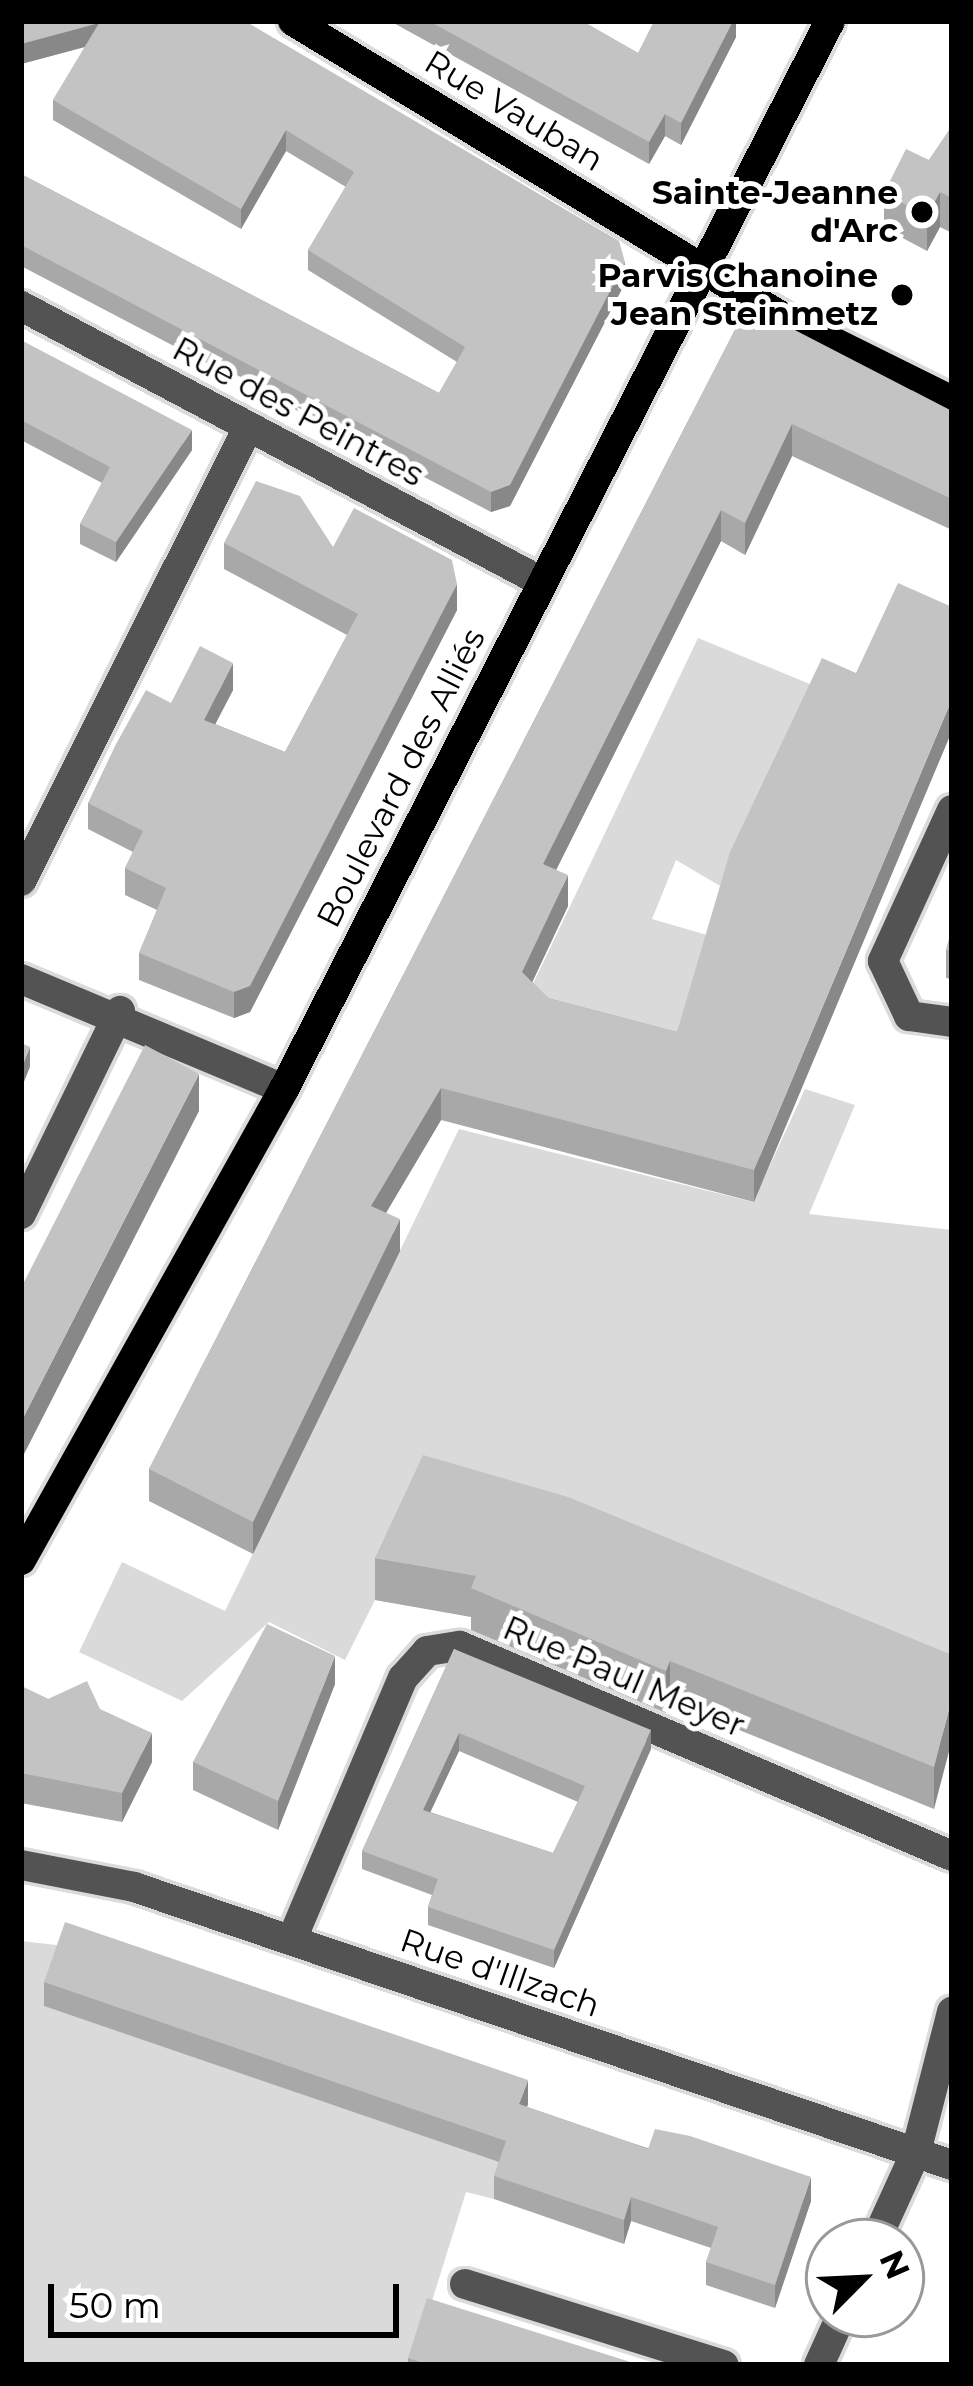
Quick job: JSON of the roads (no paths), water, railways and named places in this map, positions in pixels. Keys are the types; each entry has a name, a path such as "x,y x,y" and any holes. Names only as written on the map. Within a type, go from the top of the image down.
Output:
{"main road":[{"name":"Rue Vauban","path":"293,21 701,265 952,401"},
{"name":"Boulevard des Alliés","path":"21,1560 284,1089 701,265 830,21"}],"street":[{"name":"Rue des Peintres","path":"21,306 542,582"},
{"path":"21,881 248,427"},
{"path":"952,810 883,961 909,1016 952,1022"},
{"path":"21,979 120,1012 284,1089"},
{"path":"21,1214 120,1012"},
{"name":"Rue Paul Meyer","path":"292,1940 403,1678 427,1651 460,1646 952,1856"},
{"name":"Rue d'Illzach","path":"21,1865 134,1887 952,2165"},
{"path":"886,2218 916,2152 952,2012"},
{"path":"465,2284 724,2365"}],"place":[{"name":"Sainte-Jeanne d'Arc","path":"922,212"},
{"name":"Parvis Chanoine Jean Steinmetz","path":"902,295"}]}
